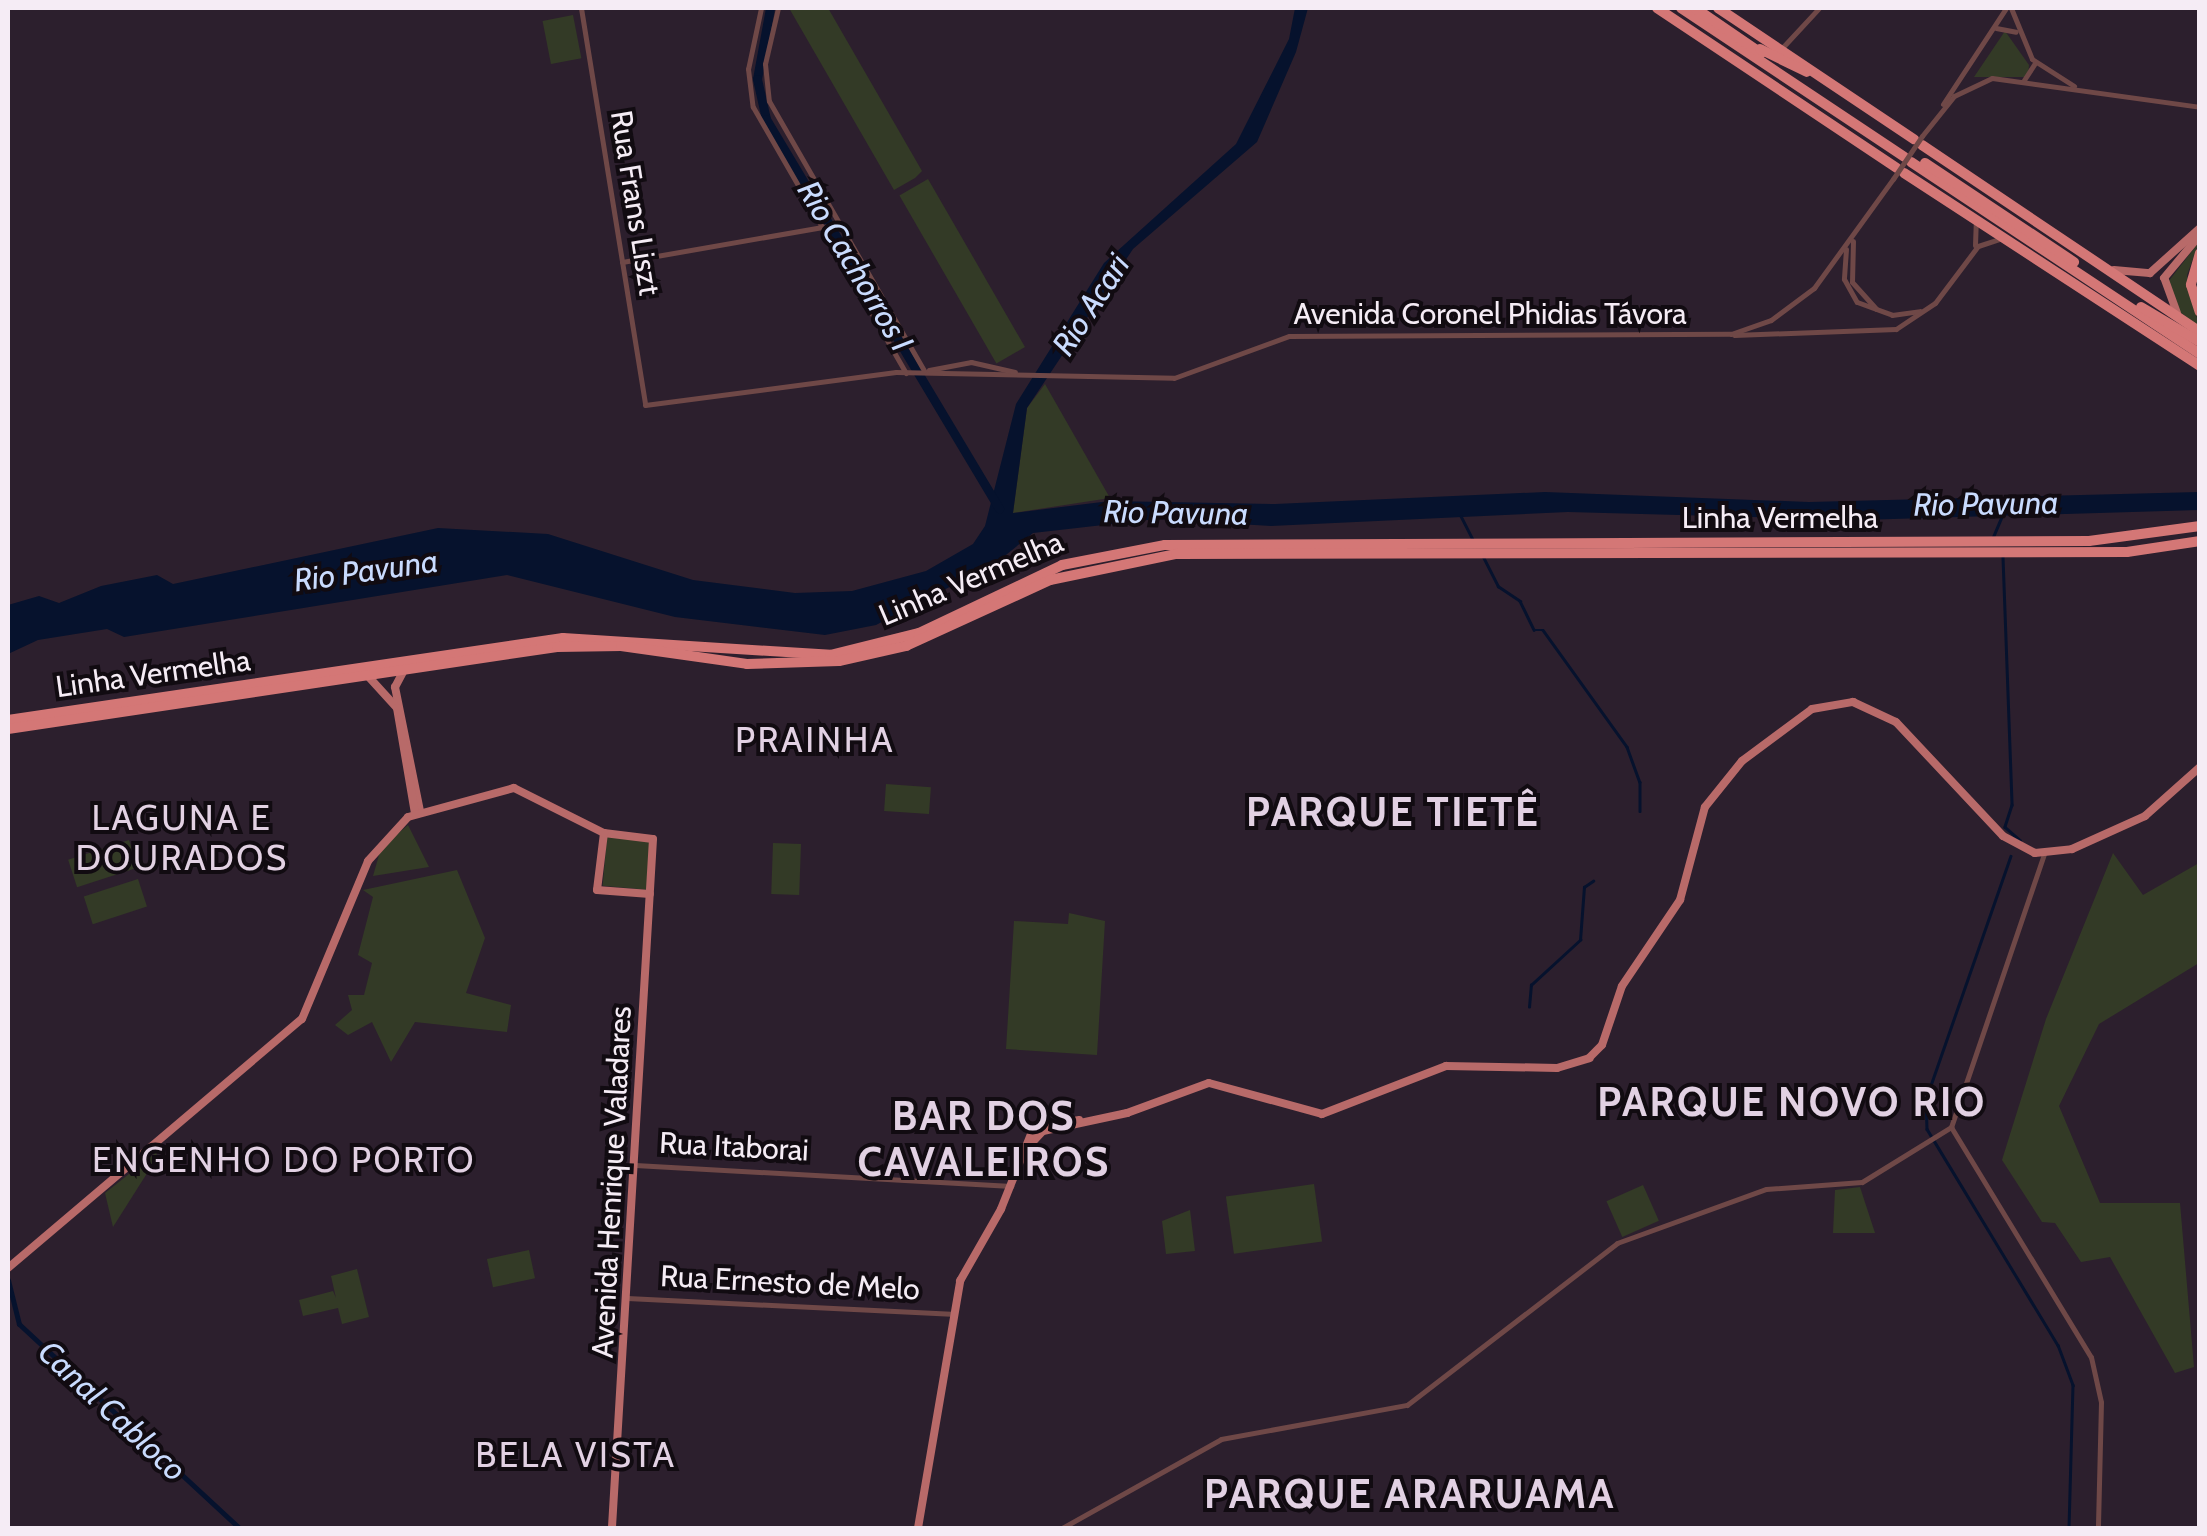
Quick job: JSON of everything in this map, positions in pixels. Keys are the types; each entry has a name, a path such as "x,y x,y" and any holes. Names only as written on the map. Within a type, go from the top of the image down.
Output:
{"highway":[{"path":"1657,8 2200,354"},
{"path":"1682,8 1902,164 2200,344"},
{"path":"1695,8 1747,43 1902,164"},
{"path":"1718,8 1788,46 1796,58 1839,88 2200,332"},
{"path":"1747,43 1839,88"},
{"path":"1972,210 2008,240 2200,368"},
{"path":"2199,253 2200,293"},
{"path":"2199,253 2191,286 2200,312"},
{"name":"Linha Vermelha","path":"8,720 563,638 830,655 907,637 1050,570 1136,548 1990,548 2160,537 2200,526"},
{"path":"2078,552 2160,537"},
{"path":"2078,552 2200,542"},
{"name":"Linha Vermelha","path":"2006,547 2078,552"},
{"name":"Linha Vermelha","path":"8,729 570,646 747,664 839,661 906,646 1050,580 1126,560 1469,548"}],"main road":[{"path":"2081,253 2142,276 2200,232"},
{"path":"2183,321 2163,283 2200,232"},
{"path":"409,669 395,687 417,812"},
{"path":"367,675 397,708 417,812"},
{"path":"918,1528 951,1314 960,1281 1011,1186 1026,1148 1059,1124 1093,1122 1219,1082 1286,1108 1330,1114 1446,1066 1562,1068 1589,1058 1602,1045 1622,986 1680,900 1705,807 1754,750 1823,705 1860,703 1896,722 2003,836 2044,854 2145,816 2200,767"},
{"path":"8,1268 302,1020 376,845 417,812 514,788 604,833 598,890 650,894"},
{"name":"Avenida Henrique Valadares","path":"604,833 653,839 612,1528"}],"street":[{"name":"Rua Frans Liszt","path":"581,8 645,405 916,374"},
{"path":"761,8 748,69 753,107 825,231 916,374"},
{"path":"778,8 764,70 769,101 916,374"},
{"path":"1788,46 1819,8"},
{"path":"1939,111 2008,8"},
{"path":"2008,8 2035,63 2086,90"},
{"path":"761,17 773,20"},
{"path":"1996,28 2018,34"},
{"path":"2021,80 2035,63"},
{"path":"1968,66 1971,78 2021,80 2198,108"},
{"name":"Avenida Coronel Phidias Távora","path":"1732,334 1772,320 1809,292 1849,242 1939,111 1984,79"},
{"path":"1972,210 1973,251 2008,240"},
{"path":"622,262 825,231 839,225"},
{"path":"1858,229 1852,282 1884,314"},
{"path":"1849,242 1843,270 1850,294 1884,314 1928,309"},
{"name":"Avenida Coronel Phidias Távora","path":"1018,373 1174,378 1301,335 1881,334 1928,309 1973,251"},
{"path":"916,374 971,362 1018,373"},
{"path":"916,374 1018,373"},
{"path":"1062,1528 1221,1439 1407,1405 1618,1244 1766,1189 1862,1182 1951,1127 2044,854"},
{"path":"1951,1127 2092,1357 2101,1402 2098,1528"},
{"name":"Rua Itaborai","path":"636,1165 1011,1186"},
{"name":"Rua Ernesto de Melo","path":"628,1298 951,1314"}],"green space":[{"path":"789,8 828,8 922,171 915,178 894,190"},
{"path":"573,15 581,58 551,64 543,21"},
{"path":"2005,31 2029,65 2028,77 1974,77"},
{"path":"928,179 1025,347 996,364 899,196"},
{"path":"2199,242 2187,275 2199,327 2180,312 2168,282"},
{"path":"1045,384 1110,498 1013,513 1027,408"},
{"path":"886,784 931,787 929,814 884,811"},
{"path":"408,825 429,867 373,876 381,848"},
{"path":"607,836 651,840 646,890 603,886"},
{"path":"129,840 138,868 77,887 68,860"},
{"path":"773,843 801,844 799,895 771,894"},
{"path":"2113,853 2143,895 2199,863 2199,963 2099,1024 2059,1106 2100,1203 2180,1203 2194,1367 2175,1373 2110,1257 2081,1262 2055,1223 2042,1222 2002,1160 2046,1019"},
{"path":"457,870 485,938 466,993 511,1005 507,1032 415,1022 391,1062 372,1022 348,1035 335,1025 352,1010 348,995 364,995 372,963 358,955 373,897 363,890"},
{"path":"138,879 147,907 93,924 84,897"},
{"path":"1069,913 1105,921 1097,1055 1006,1049 1014,921 1068,924"},
{"path":"158,1151 151,1167 113,1227 105,1193"},
{"path":"1314,1184 1322,1241 1234,1254 1226,1196"},
{"path":"1643,1185 1659,1221 1622,1237 1606,1201"},
{"path":"1860,1187 1875,1233 1833,1233 1835,1190"},
{"path":"1190,1210 1195,1251 1166,1254 1162,1221"},
{"path":"529,1250 535,1278 493,1287 487,1259"},
{"path":"357,1269 369,1317 342,1324 338,1308 303,1316 299,1300 333,1291 336,1298 331,1276"}],"water":[{"path":"1295,8 1308,8 1296,52 1257,142 1133,249 1027,408 1013,513 1110,501 1275,504 1545,492 1809,502 2199,492 2199,510 1860,520 1568,512 1271,526 1156,519 1033,533 996,563 876,625 825,635 675,617 507,575 124,637 107,629 38,640 8,654 8,605 39,596 59,603 101,586 157,575 173,584 438,528 548,534 693,580 795,593 852,591 926,571 973,544 985,526 1016,404 1104,263 1236,144 1289,39"}],"waterway":[{"name":"Rio Cachorros I","path":"770,8 757,79 766,119 999,509"},
{"name":"Rio Pavuna","path":"1993,537 2003,513"},
{"path":"1461,516 1473,540"},
{"path":"1483,556 1498,586 1520,601 1534,630 1543,630 1627,747 1640,782 1640,811"},
{"path":"2003,557 2012,805 2005,827 2020,840"},
{"path":"2011,856 1926,1100 1927,1129 2058,1345 2073,1385 2069,1528"},
{"path":"1529,1007 1531,985 1580,940 1584,887 1593,881"},
{"name":"Canal Cabloco","path":"8,1280 19,1324 239,1528"}],"district":[{"name":"PRAINHA","path":"815,740"},
{"name":"PARQUE TIETÊ","path":"1393,812"},
{"name":"LAGUNA E DOURADOS","path":"182,838"},
{"name":"PARQUE NOVO RIO","path":"1792,1102"},
{"name":"BAR DOS CAVALEIROS","path":"984,1139"},
{"name":"ENGENHO DO PORTO","path":"284,1160"},
{"name":"BELA VISTA","path":"576,1455"},
{"name":"PARQUE ARARUAMA","path":"1410,1494"}],"water label":[{"name":"Rio Acari","path":"1091,305"}]}
